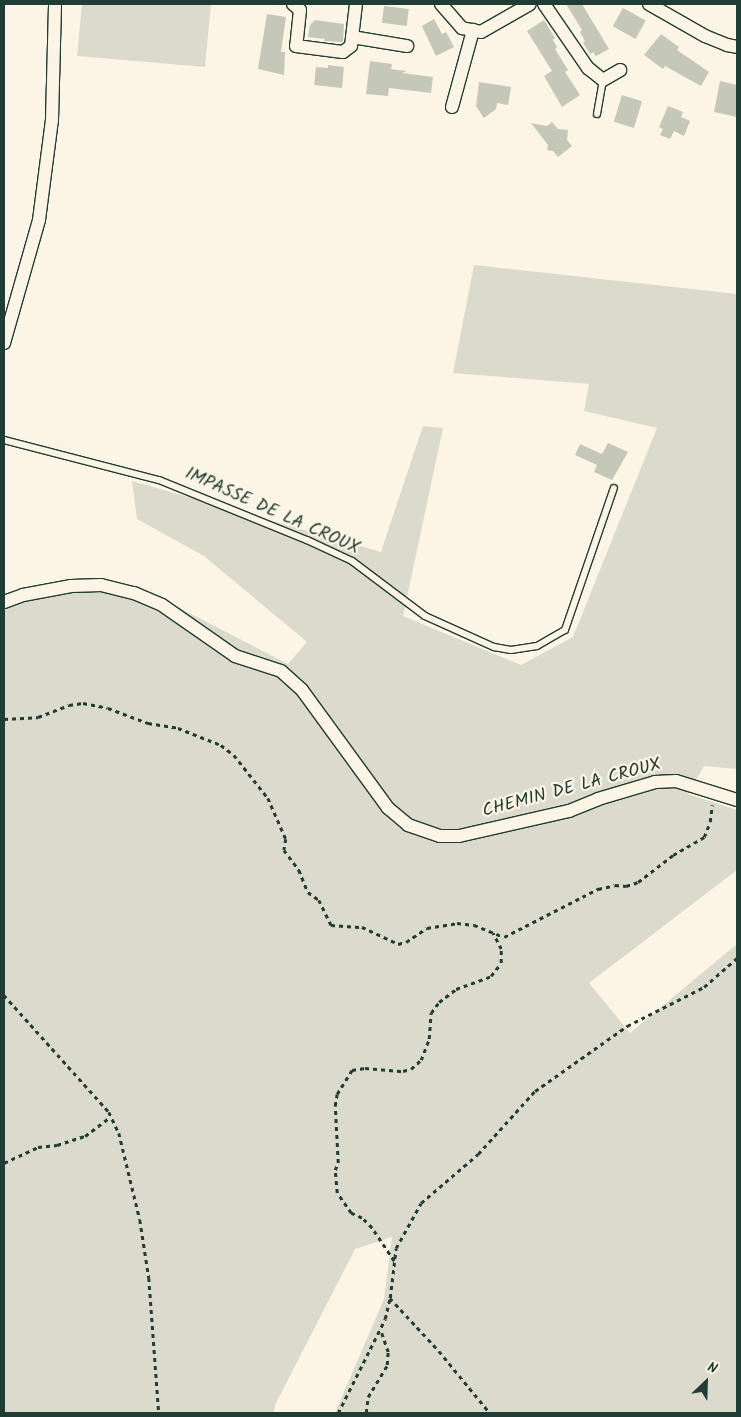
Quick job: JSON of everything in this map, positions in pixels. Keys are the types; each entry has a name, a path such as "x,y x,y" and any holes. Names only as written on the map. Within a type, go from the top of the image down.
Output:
{"street":[{"path":"4,344 39,220 52,120 55,4"},
{"path":"293,4 300,10 296,46 343,52 351,46 356,4"},
{"path":"441,4 462,28 482,32 530,4"},
{"path":"544,4 588,68 602,80 620,70"},
{"path":"649,4 705,36 727,46 737,47"},
{"path":"452,107 473,30"},
{"path":"352,37 407,46"},
{"name":"CHEMIN DE LA CROUX","path":"4,602 23,595 71,586 101,585 134,593 162,605 235,656 281,671 302,690 388,808 408,824 440,836 459,836 569,811 598,799 655,782 676,781 737,800"}],"lane":[{"path":"597,114 602,80"},
{"name":"IMPASSE DE LA CROUX","path":"4,440 160,480 307,540 352,561 425,616 494,648 511,650 537,646 566,630 614,488"}],"path":[{"path":"4,719 38,717 69,705 83,703 108,708 148,723 178,728 221,745 234,755 268,798 286,840 284,850 299,870 308,892 319,900 331,925 362,927 398,944 406,942 427,928 456,923 474,925 504,937 598,889 615,885 626,886 638,882 673,855 704,837 708,832 713,810 710,791"},
{"path":"394,1262 372,1228 362,1218 350,1213 337,1193 335,1170 338,1163 334,1106 336,1094 352,1070 365,1068 403,1071 411,1069 421,1060 429,1038 431,1012 439,1002 456,989 491,976 501,964 501,949 493,933"},
{"path":"338,1413 380,1329 390,1298 396,1248 422,1203 478,1154 535,1091 627,1026 704,987 737,958"},
{"path":"4,996 111,1117 118,1133 140,1220 149,1278 159,1413"},
{"path":"4,1163 38,1147 57,1145 85,1136 111,1117"},
{"path":"390,1298 439,1351 490,1413"},
{"path":"366,1413 368,1397 387,1365 388,1352 380,1329"}],"shaded area":[{"path":"82,4 211,4 205,67 77,56"},
{"path":"474,265 737,294 737,769 704,766 688,794 737,810 737,870 589,983 630,1033 737,944 737,1413 335,1413 384,1299 392,1237 355,1249 275,1405 274,1413 4,1413 4,607 56,591 143,589 288,664 307,642 204,556 137,519 132,481 381,552 423,426 443,428 403,616 521,665 573,637 657,428 584,411 589,384 453,373"}],"building":[{"path":"566,4 582,4 609,49 596,56 593,52 590,54 583,43 585,41 580,32 582,30"},
{"path":"384,6 409,9 407,26 382,23"},
{"path":"623,8 646,21 636,39 613,26"},
{"path":"267,14 286,17 281,52 285,52 284,75 258,69"},
{"path":"434,19 442,34 446,32 454,47 436,56 422,26"},
{"path":"315,20 344,24 343,42 324,41 325,39 308,37 310,25"},
{"path":"544,20 555,38 553,40 557,47 555,49 568,70 565,72 580,95 562,107 544,76 552,71 527,31"},
{"path":"661,34 679,47 677,50 709,72 701,86 665,66 663,69 644,55"},
{"path":"370,61 392,64 391,69 407,71 402,73 433,77 431,93 389,88 388,96 366,94"},
{"path":"328,65 344,67 342,88 314,85 316,67 328,68"},
{"path":"720,81 737,85 737,117 714,112"},
{"path":"479,82 511,87 508,105 497,103 496,109 484,118 476,106"},
{"path":"622,95 642,101 634,128 614,122"},
{"path":"668,106 683,112 681,117 690,121 684,136 674,131 670,139 660,135 663,129 659,127"},
{"path":"552,122 558,129 568,130 567,140 572,146 558,157 553,151 547,150 548,145 531,123 547,126"},
{"path":"608,443 628,452 612,480 594,472 597,465 575,455 580,444 602,454"}]}
